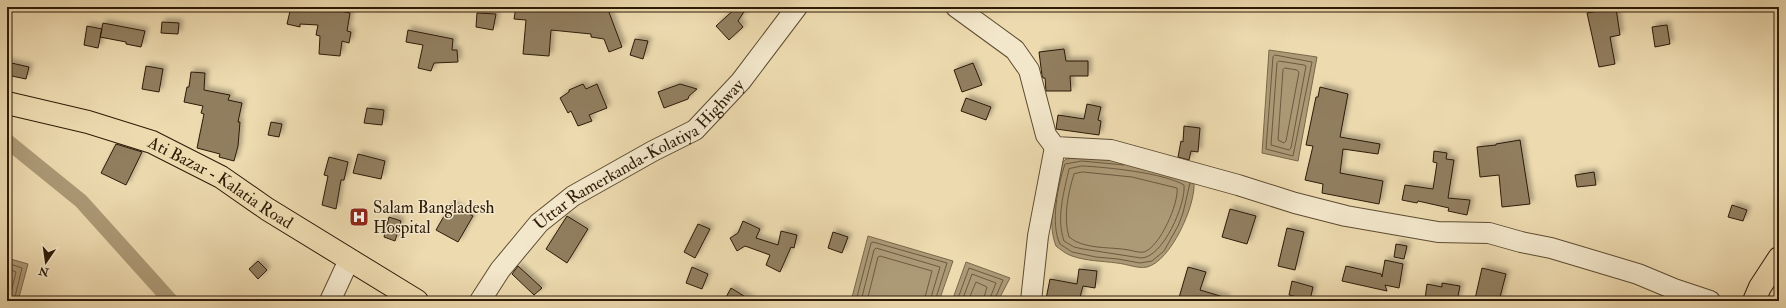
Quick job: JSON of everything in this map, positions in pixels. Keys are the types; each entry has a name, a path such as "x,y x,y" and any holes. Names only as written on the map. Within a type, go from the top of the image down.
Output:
{"main road":[{"name":"Ati Bazar - Kalatia Road","path":"7,103 88,122 152,142 221,177 267,209 417,301"},
{"path":"1754,301 1760,287 1779,258"}],"street":[{"name":"Uttar Ramerkanda-Kolatiya Highway","path":"480,301 500,270 539,223 573,196 653,151 695,130 742,81 797,7"},
{"path":"956,7 1015,50 1029,70 1046,135 1055,147 1038,236 1031,301"},
{"path":"1055,147 1110,150 1238,185 1295,203 1346,216 1438,232 1489,233 1521,242 1551,248 1638,274 1674,289 1710,301"},
{"path":"330,301 349,260"}],"water":[{"path":"1269,50 1317,57 1298,161 1262,153"},
{"path":"1082,157 1103,158 1194,182 1194,192 1191,204 1180,231 1173,244 1156,263 1147,267 1140,267 1088,260 1070,255 1056,246 1053,236 1052,215 1061,164 1066,159"},
{"path":"868,236 953,261 939,301 851,301"},
{"path":"7,258 28,264 18,301 7,301"},
{"path":"966,262 1010,278 998,301 952,301"}],"building":[{"path":"291,7 340,8 340,11 350,13 347,31 351,32 349,43 342,41 340,56 319,54 320,36 316,35 318,25 300,24 300,27 287,24"},
{"path":"516,7 554,10 554,7 607,7 622,47 609,52 604,39 591,37 591,34 551,30 549,56 523,54 526,20 514,19"},
{"path":"737,7 747,7 738,21 743,27 729,40 716,26"},
{"path":"1616,8 1620,35 1610,37 1615,64 1599,67 1587,13"},
{"path":"477,13 496,14 493,30 476,27"},
{"path":"162,22 179,23 178,34 161,33"},
{"path":"103,23 145,31 141,47 126,44 126,42 100,37"},
{"path":"1667,25 1670,44 1655,47 1652,27"},
{"path":"87,26 102,29 98,48 84,45"},
{"path":"408,30 453,39 452,50 457,50 458,62 434,63 431,71 418,68 423,45 406,42"},
{"path":"635,39 648,41 643,59 630,55"},
{"path":"1064,49 1066,61 1088,61 1088,76 1070,76 1071,91 1046,91 1045,78 1042,76 1039,52"},
{"path":"7,62 29,67 26,79 7,75"},
{"path":"973,63 982,85 962,92 954,70"},
{"path":"146,66 163,69 159,92 142,89"},
{"path":"191,72 205,73 204,90 230,95 228,100 242,103 238,122 240,122 238,146 234,161 219,157 220,154 197,148 204,114 201,113 203,106 184,102 187,87 189,87"},
{"path":"583,84 586,89 597,84 607,108 589,115 592,121 578,126 571,111 568,113 560,98 569,92 569,90"},
{"path":"680,84 697,89 689,96 688,99 664,108 658,92"},
{"path":"1320,87 1348,94 1340,137 1380,144 1378,154 1343,149 1340,173 1383,181 1379,204 1322,193 1323,184 1305,180 1313,146 1306,145 1316,97 1318,97"},
{"path":"966,98 991,107 986,120 961,111"},
{"path":"1087,104 1101,107 1098,120 1101,121 1099,135 1056,129 1058,115 1084,119"},
{"path":"367,108 384,110 382,125 364,123"},
{"path":"271,122 282,124 279,137 268,135"},
{"path":"1184,126 1200,128 1198,152 1191,151 1189,160 1178,157 1181,141 1183,142"},
{"path":"1520,140 1530,204 1502,207 1499,175 1480,177 1477,147"},
{"path":"116,144 142,152 126,185 101,173"},
{"path":"1434,151 1447,153 1446,159 1454,160 1448,198 1470,200 1467,215 1448,211 1449,208 1418,201 1417,203 1402,200 1405,185 1433,189 1437,163 1433,162"},
{"path":"358,154 385,161 381,179 353,173"},
{"path":"329,157 348,162 344,180 341,180 336,209 322,205 328,176 324,175"},
{"path":"1594,172 1596,185 1577,187 1575,175"},
{"path":"451,204 473,216 458,242 436,230"},
{"path":"1732,205 1747,210 1743,221 1728,217"},
{"path":"1230,209 1256,216 1247,244 1222,237"},
{"path":"567,216 588,229 567,263 546,249"},
{"path":"389,217 401,221 395,241 384,237"},
{"path":"743,221 760,229 756,238 778,245 781,231 797,235 794,248 791,247 780,272 766,265 770,255 745,246 737,251 730,238 738,233"},
{"path":"698,224 710,229 695,258 684,252"},
{"path":"1287,228 1304,232 1295,270 1278,266"},
{"path":"833,232 848,237 842,253 828,248"},
{"path":"1396,244 1407,246 1404,259 1394,257"},
{"path":"1385,260 1403,264 1399,288 1385,285 1387,291 1342,281 1346,266 1381,274 1382,277"},
{"path":"258,261 267,270 258,279 249,269"},
{"path":"518,266 542,288 534,295 512,274"},
{"path":"692,267 708,274 702,289 686,283"},
{"path":"1188,267 1206,272 1200,290 1227,298 1226,301 1178,301"},
{"path":"1482,268 1506,274 1499,301 1475,299"},
{"path":"1079,269 1097,271 1095,288 1083,286 1079,301 1046,299 1050,279 1077,284"},
{"path":"1292,281 1313,287 1310,300 1289,295"},
{"path":"1442,283 1460,286 1457,301 1425,299 1427,284 1442,287"},
{"path":"731,288 752,301 724,301"}],"waterway":[{"path":"7,141 81,201 171,301"}],"place":[{"name":"Salam Bangladesh Hospital","path":"359,217"}]}
